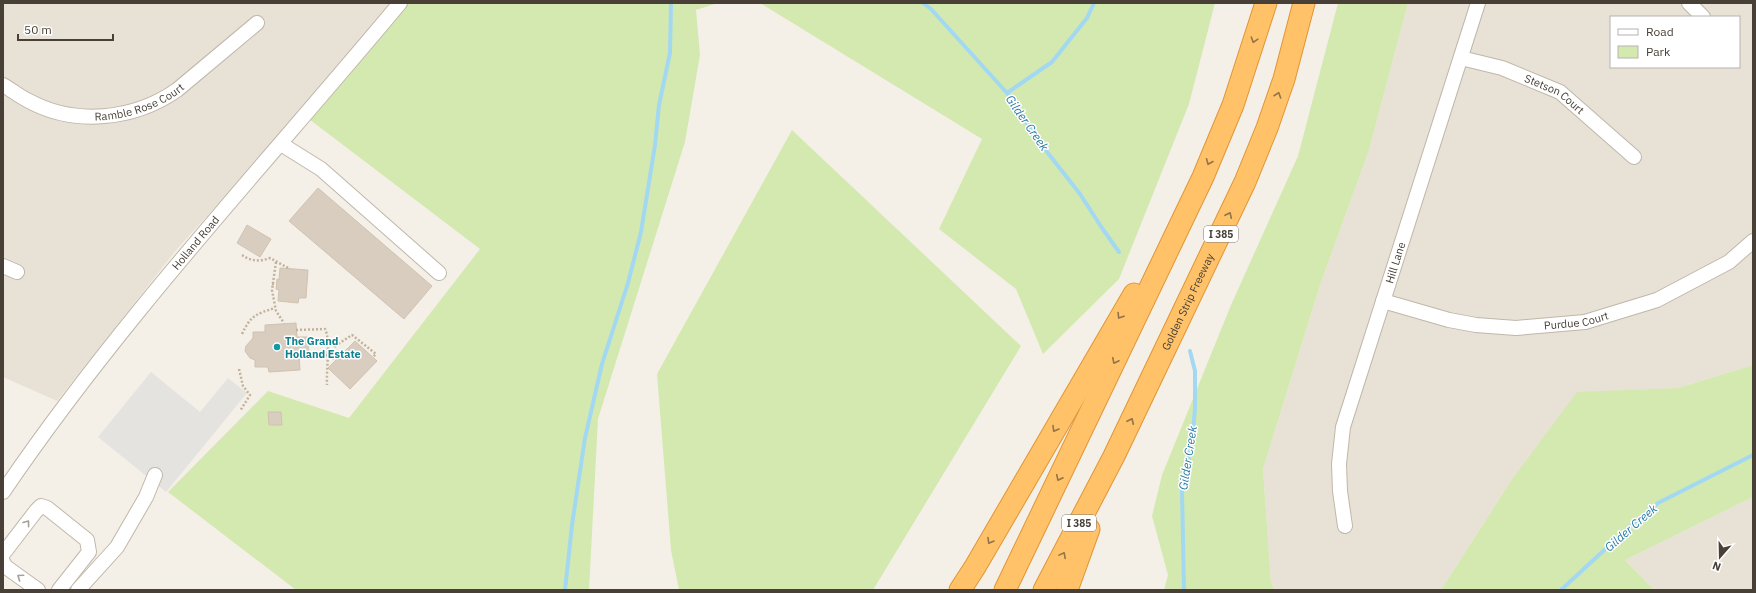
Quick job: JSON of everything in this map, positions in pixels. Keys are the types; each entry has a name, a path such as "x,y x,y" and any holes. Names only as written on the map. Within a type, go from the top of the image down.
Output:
{"highway":[{"path":"1005,590 1193,200 1233,105 1266,3"},
{"name":"Golden Strip Freeway","path":"1044,590 1114,456 1245,182 1267,128 1284,79 1304,3"},
{"path":"960,590 975,567 1114,326 1193,200"},
{"path":"1067,590 1114,456"}],"street":[{"name":"Holland Road","path":"3,492 83,381 147,299 400,3"},
{"name":"Hill Lane","path":"1345,526 1340,491 1339,464 1343,427 1478,3"},
{"path":"1689,3 1703,16"},
{"name":"Ramble Rose Court","path":"3,85 29,102 60,113 93,117 117,115 136,110 161,100 177,90 257,23"},
{"name":"Stetson Court","path":"1461,58 1502,68 1560,92 1634,157"},
{"path":"281,144 321,169 440,273"},
{"name":"Purdue Court","path":"1383,301 1449,320 1476,325 1516,328 1585,322 1657,300 1729,262 1753,241"},
{"path":"3,266 17,272"},
{"path":"78,590 117,547 146,497 155,475"},
{"path":"3,554 36,511 41,506 47,508 87,540 89,546 89,552 59,590"},
{"path":"3,562 6,567 38,590"}],"path":[{"path":"242,255 249,260 264,260 270,258 290,269"},
{"path":"276,262 272,284 275,308 284,323"},
{"path":"242,334 249,320 257,313 275,308"},
{"path":"296,330 325,329 329,337 327,354 327,386"},
{"path":"327,354 333,352 336,346 352,335 376,354 373,357"},
{"path":"328,341 336,346"},
{"path":"327,354 336,360"},
{"path":"239,369 243,386 250,395 240,411"}],"shaded area":[{"path":"3,3 398,3 301,113 177,249 57,401 3,377"},
{"path":"1408,3 1753,3 1753,365 1678,388 1577,393 1512,479 1441,590 1275,590 1271,582 1263,469 1320,285 1369,150"},
{"path":"151,372 200,412 228,378 247,393 166,492 98,437"},
{"path":"1753,497 1753,590 1654,590 1625,560"}],"green space":[{"path":"398,3 718,3 696,10 700,55 685,142 598,419 589,590 296,590 168,492 268,391 349,418 480,249 301,113"},
{"path":"760,3 1215,3 1189,104 1119,279 1043,354 1016,289 939,229 982,139"},
{"path":"1338,3 1408,3 1369,150 1320,285 1263,469 1271,582 1275,590 1164,590 1168,575 1152,516 1162,475 1231,305 1298,156"},
{"path":"792,130 1021,346 873,590 679,590 671,550 657,374"},
{"path":"1753,365 1753,497 1625,560 1654,590 1441,590 1512,479 1577,392 1678,388"}],"building":[{"path":"318,188 432,286 404,319 289,221"},
{"path":"247,225 271,239 260,257 237,243"},
{"path":"280,268 308,270 306,298 299,298 298,303 278,301 279,290 276,289 277,279 279,280"},
{"name":"The Grand Holland Estate","path":"296,323 297,337 308,337 309,355 299,355 300,370 269,372 268,367 255,367 255,360 250,358 245,351 246,346 253,338 253,332 265,332 265,325"},
{"path":"355,341 377,361 350,389 328,368"},
{"path":"268,412 281,412 282,425 269,425"}],"waterway":[{"path":"565,590 572,525 585,438 602,364 628,283 641,232 655,145 659,105 670,53 671,3"},
{"name":"Gilder Creek","path":"923,3 931,9 1007,93 1040,143 1080,194 1119,252"},
{"path":"1007,93 1052,62 1087,18 1094,3"},
{"name":"Gilder Creek","path":"1184,590 1182,490 1192,443 1195,408 1195,371 1190,351"},
{"name":"Gilder Creek","path":"1561,590 1627,529 1658,503 1753,455"}],"place":[{"name":"The Grand Holland Estate","path":"277,347"}]}
